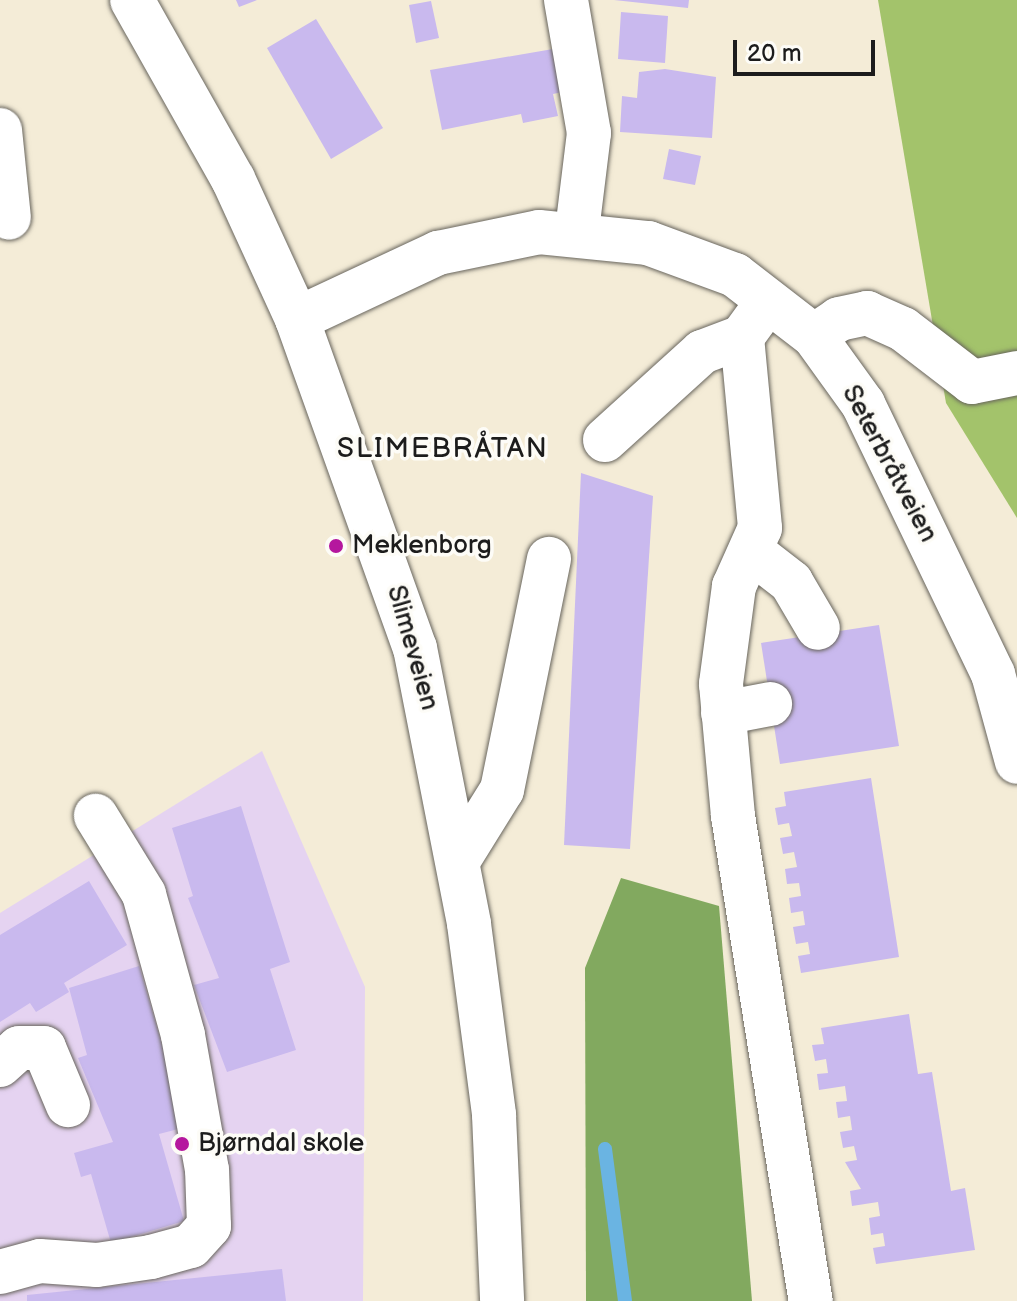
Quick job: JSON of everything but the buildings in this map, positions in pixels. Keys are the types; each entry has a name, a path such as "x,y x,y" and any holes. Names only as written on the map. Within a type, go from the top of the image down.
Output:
{"street":[{"name":"Slimeveien","path":"132,0 233,179 297,319 415,648 459,859 494,1115 502,1301"},
{"path":"566,0 589,133 577,231"},
{"path":"0,130 9,218"},
{"name":"Seterbråtveien","path":"297,319 438,253 493,238 577,231 684,254 735,275 814,336 863,404 993,674 1017,762"},
{"path":"605,440 702,352 742,337 768,301"},
{"path":"814,336 839,319 867,313 903,329 972,382 1017,373"},
{"path":"742,337 760,528 734,586 722,656 723,713 750,930 811,1301"},
{"path":"751,551 791,582 818,628"},
{"path":"459,859 502,790 549,559"},
{"path":"723,713 770,704"},
{"path":"0,1272 40,1261 97,1265 151,1257 191,1246 209,1226 207,1170 167,978 144,894 96,816"},
{"path":"0,1065 19,1048 44,1048 68,1105"}],"shaded area":[{"name":"Bjørndal skole","path":"262,751 365,987 363,1301 0,1301 0,913"}],"green space":[{"path":"878,0 1017,0 1017,518 946,403"},
{"path":"621,878 719,906 752,1301 586,1301 585,968"}],"waterway":[{"path":"605,1149 625,1301"}],"place":[{"name":"Meklenborg","path":"336,546"},
{"name":"Bjørndal skole","path":"182,1144"}],"district":[{"name":"SLIMEBRÅTAN","path":"443,449"}]}
